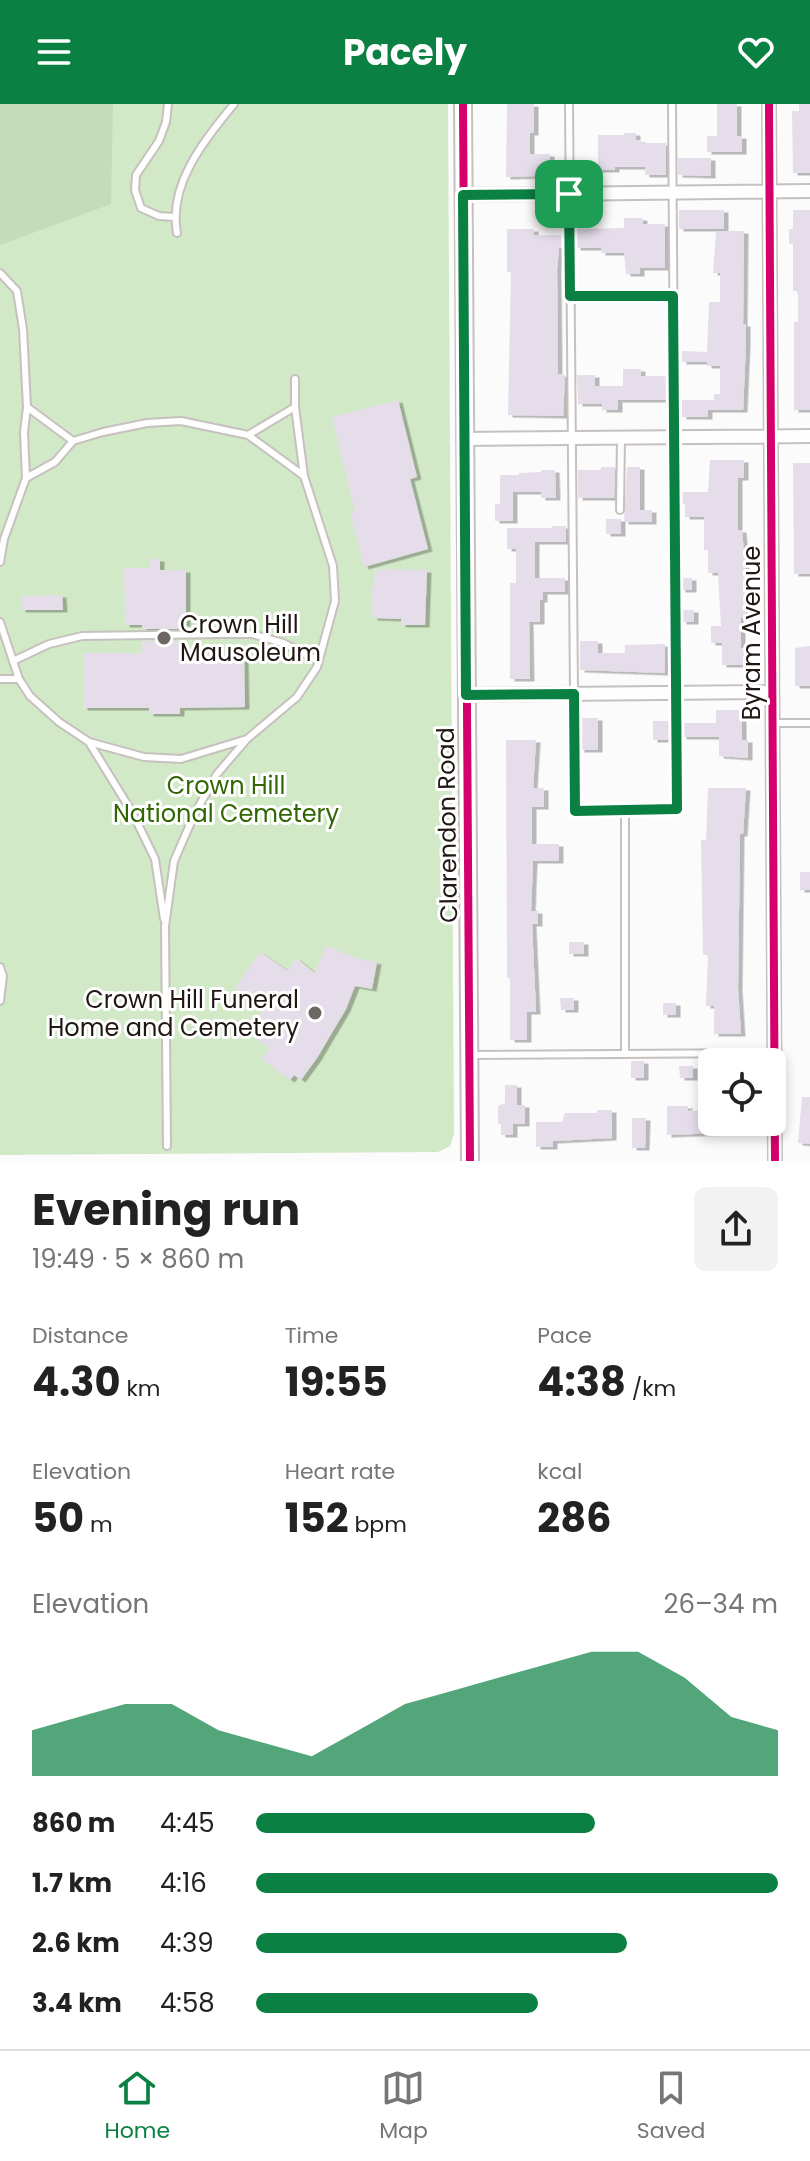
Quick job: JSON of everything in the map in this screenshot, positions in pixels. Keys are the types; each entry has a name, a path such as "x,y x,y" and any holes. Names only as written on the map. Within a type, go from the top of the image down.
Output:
{"street":[{"name":"Clarendon Road","path":"463,104 470,1161"},
{"name":"Byram Avenue","path":"769,104 773,1048"},
{"path":"463,195 810,191"},
{"path":"463,439 810,436"},
{"path":"466,695 772,692"},
{"name":"Byram Avenue","path":"775,1136 775,1161"}],"lane":[{"path":"168,104 159,141 136,175 135,190 141,208 159,216 174,217"},
{"path":"177,233 174,217 180,184 234,104"},
{"path":"569,104 575,811 677,809 672,104"},
{"path":"0,273 17,291 23,329 27,407 24,432 26,478 4,539 0,562"},
{"path":"570,296 673,296"},
{"path":"165,926 174,861 189,825 217,774 247,739 297,697 319,661 335,601 333,566 304,476 295,407 295,379"},
{"path":"27,407 73,441"},
{"path":"248,435 295,407"},
{"path":"26,478 55,462 73,441 147,423 181,421 248,435 304,476"},
{"path":"620,510 621,438"},
{"path":"0,622 19,679 30,696 59,722 89,742 144,757 181,759 247,739"},
{"path":"13,661 49,644 82,636 252,634 283,643 319,661"},
{"path":"0,680 19,679"},
{"path":"772,723 810,723"},
{"path":"89,742 132,812 155,859 165,926 167,1146"},
{"path":"625,811 625,1054"},
{"path":"0,967 3,976 0,1001"},
{"path":"469,1055 698,1054"}],"green space":[{"name":"Crown Hill National Cemetery","path":"0,104 448,104 454,1134 450,1146 438,1152 0,1155"},
{"path":"0,104 113,104 111,204 0,245"}],"building":[{"path":"507,104 534,104 530,154 550,154 550,169 541,169 541,176 506,177"},
{"path":"717,104 737,104 737,136 742,136 742,152 707,152 707,136 717,136"},
{"path":"799,104 810,104 810,173 793,173 792,111 799,111"},
{"path":"636,133 636,140 641,140 641,143 666,143 666,175 645,175 645,167 598,170 598,135"},
{"path":"678,158 711,158 711,176 678,175"},
{"path":"679,210 724,210 724,229 679,229"},
{"path":"793,210 810,210 810,410 794,410 794,322 798,322 798,291 793,291 793,244 789,244"},
{"path":"624,218 643,218 643,224 665,224 665,268 640,268 640,274 626,274 624,253 601,253 601,248 576,248 576,229 624,228"},
{"path":"507,229 534,229 534,235 564,235 564,248 559,248 557,271 558,374 565,375 563,416 508,415 511,272 507,272"},
{"path":"716,231 744,231 743,324 746,324 746,344 743,410 708,410 708,417 682,417 682,400 714,400 714,394 720,394 720,366 707,366 707,362 682,362 682,351 707,352 709,302 720,302 720,273 713,273"},
{"path":"623,369 641,369 641,376 667,376 667,400 618,400 618,410 602,410 602,404 578,404 577,375 595,375 595,386 623,386"},
{"path":"398,400 417,477 410,479 428,549 364,567 350,513 355,512 332,417"},
{"path":"710,460 744,460 744,478 738,478 738,530 742,530 746,576 746,618 741,618 741,648 745,648 745,665 722,665 722,643 711,643 711,626 721,626 718,573 708,573 704,517 685,517 685,504 681,504 681,492 708,492"},
{"path":"793,463 810,463 810,574 794,574"},
{"path":"601,467 615,467 614,498 578,498 578,470 601,470"},
{"path":"627,467 640,467 640,510 652,510 652,522 624,522"},
{"path":"555,470 556,498 541,498 541,492 513,492 513,521 495,521 495,504 500,504 500,475"},
{"path":"606,519 621,519 621,534 606,534"},
{"path":"566,526 566,542 535,542 535,578 565,578 565,592 543,592 540,622 529,622 530,679 510,679 510,583 516,583 516,549 507,549 507,528"},
{"path":"150,559 160,559 160,570 186,570 186,624 182,624 182,629 142,629 142,625 125,625 124,568 150,568"},
{"path":"375,569 427,570 425,625 401,625 401,619 373,618 371,588 374,588"},
{"path":"681,578 692,578 692,590 681,590"},
{"path":"62,595 63,610 21,610 21,596"},
{"path":"682,610 694,610 694,622 682,622"},
{"name":"Crown Hill Mausoleum","path":"142,641 182,641 184,654 244,653 245,707 180,708 180,714 149,714 149,708 83,708 83,653 142,653"},
{"path":"580,641 598,641 598,653 625,653 625,645 665,644 665,673 580,670"},
{"path":"810,646 810,686 795,686 795,648"},
{"path":"716,710 742,710 742,740 748,740 748,758 719,756 719,737 682,737 682,723 716,723"},
{"path":"580,718 598,718 598,750 580,750"},
{"path":"653,721 669,721 669,740 653,740"},
{"path":"506,740 536,740 533,788 544,788 544,807 532,807 532,844 559,844 559,861 533,861 531,911 538,911 538,924 532,924 536,1012 527,1012 527,1040 510,1040"},
{"path":"708,788 746,788 743,834 740,834 738,988 741,1034 714,1034 714,1006 706,1006 708,955 703,955 701,840 706,840"},
{"path":"800,872 810,872 810,890 800,890"},
{"path":"569,942 584,942 584,954 569,954"},
{"name":"Crown Hill Funeral Home and Cemetery","path":"326,946 377,962 372,989 355,986 346,1009 317,1058 301,1080 294,1075 290,1080 261,1059 269,1048 249,1032 264,1009 235,988 260,952 288,971 296,958 315,973"},
{"path":"560,998 574,998 574,1010 561,1010"},
{"path":"663,1003 676,1003 676,1015 663,1015"},
{"path":"631,1061 644,1061 644,1078 631,1078"},
{"path":"679,1066 693,1066 693,1078 680,1078"},
{"path":"505,1085 517,1085 517,1105 525,1105 525,1124 513,1124 513,1135 501,1135 501,1124 498,1124 498,1106 505,1103"},
{"path":"802,1097 810,1097 810,1144 798,1143"},
{"path":"667,1106 688,1106 688,1111 698,1110 698,1134 667,1135"},
{"path":"597,1110 612,1110 612,1138 553,1141 553,1147 536,1147 536,1122 562,1122 565,1113 597,1113"},
{"path":"632,1118 646,1118 645,1148 632,1148"}],"cycle path":[{"path":"463,104 470,1161"},
{"path":"769,104 775,1161"}],"place":[{"name":"Crown Hill Mausoleum","path":"164,638"},
{"name":"Crown Hill Funeral Home and Cemetery","path":"315,1013"}],"route":[{"path":"569,194 570,296 673,296 677,809 575,811 574,694 466,695 463,195 569,194"}]}
